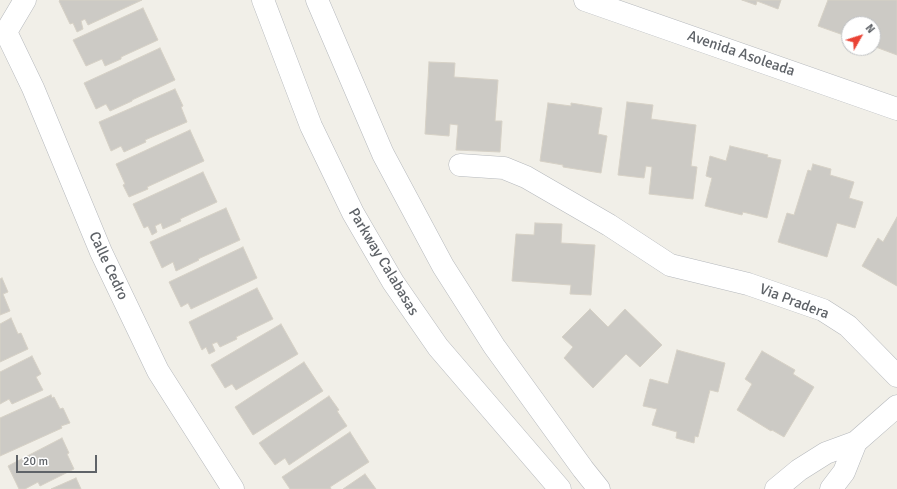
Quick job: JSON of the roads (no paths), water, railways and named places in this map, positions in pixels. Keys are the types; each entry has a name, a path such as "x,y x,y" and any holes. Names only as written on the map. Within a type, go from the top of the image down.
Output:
{"street":[{"path":"3,31 24,0"},
{"name":"Parkway Calabasas","path":"264,0 311,126 352,213 393,282 438,347 560,489"},
{"path":"317,0 383,154 443,266 494,346 583,470 599,489"},
{"name":"Avenida Asoleada","path":"585,0 897,109"},
{"name":"Calle Cedro","path":"3,31 33,88 100,252 158,371 233,489"},
{"name":"Via Pradera","path":"460,165 504,168 526,177 670,265 748,284 823,310 848,326 897,376"},
{"path":"776,489 799,470 826,453 856,442 897,406"},
{"path":"831,489 844,472 856,442"}]}
